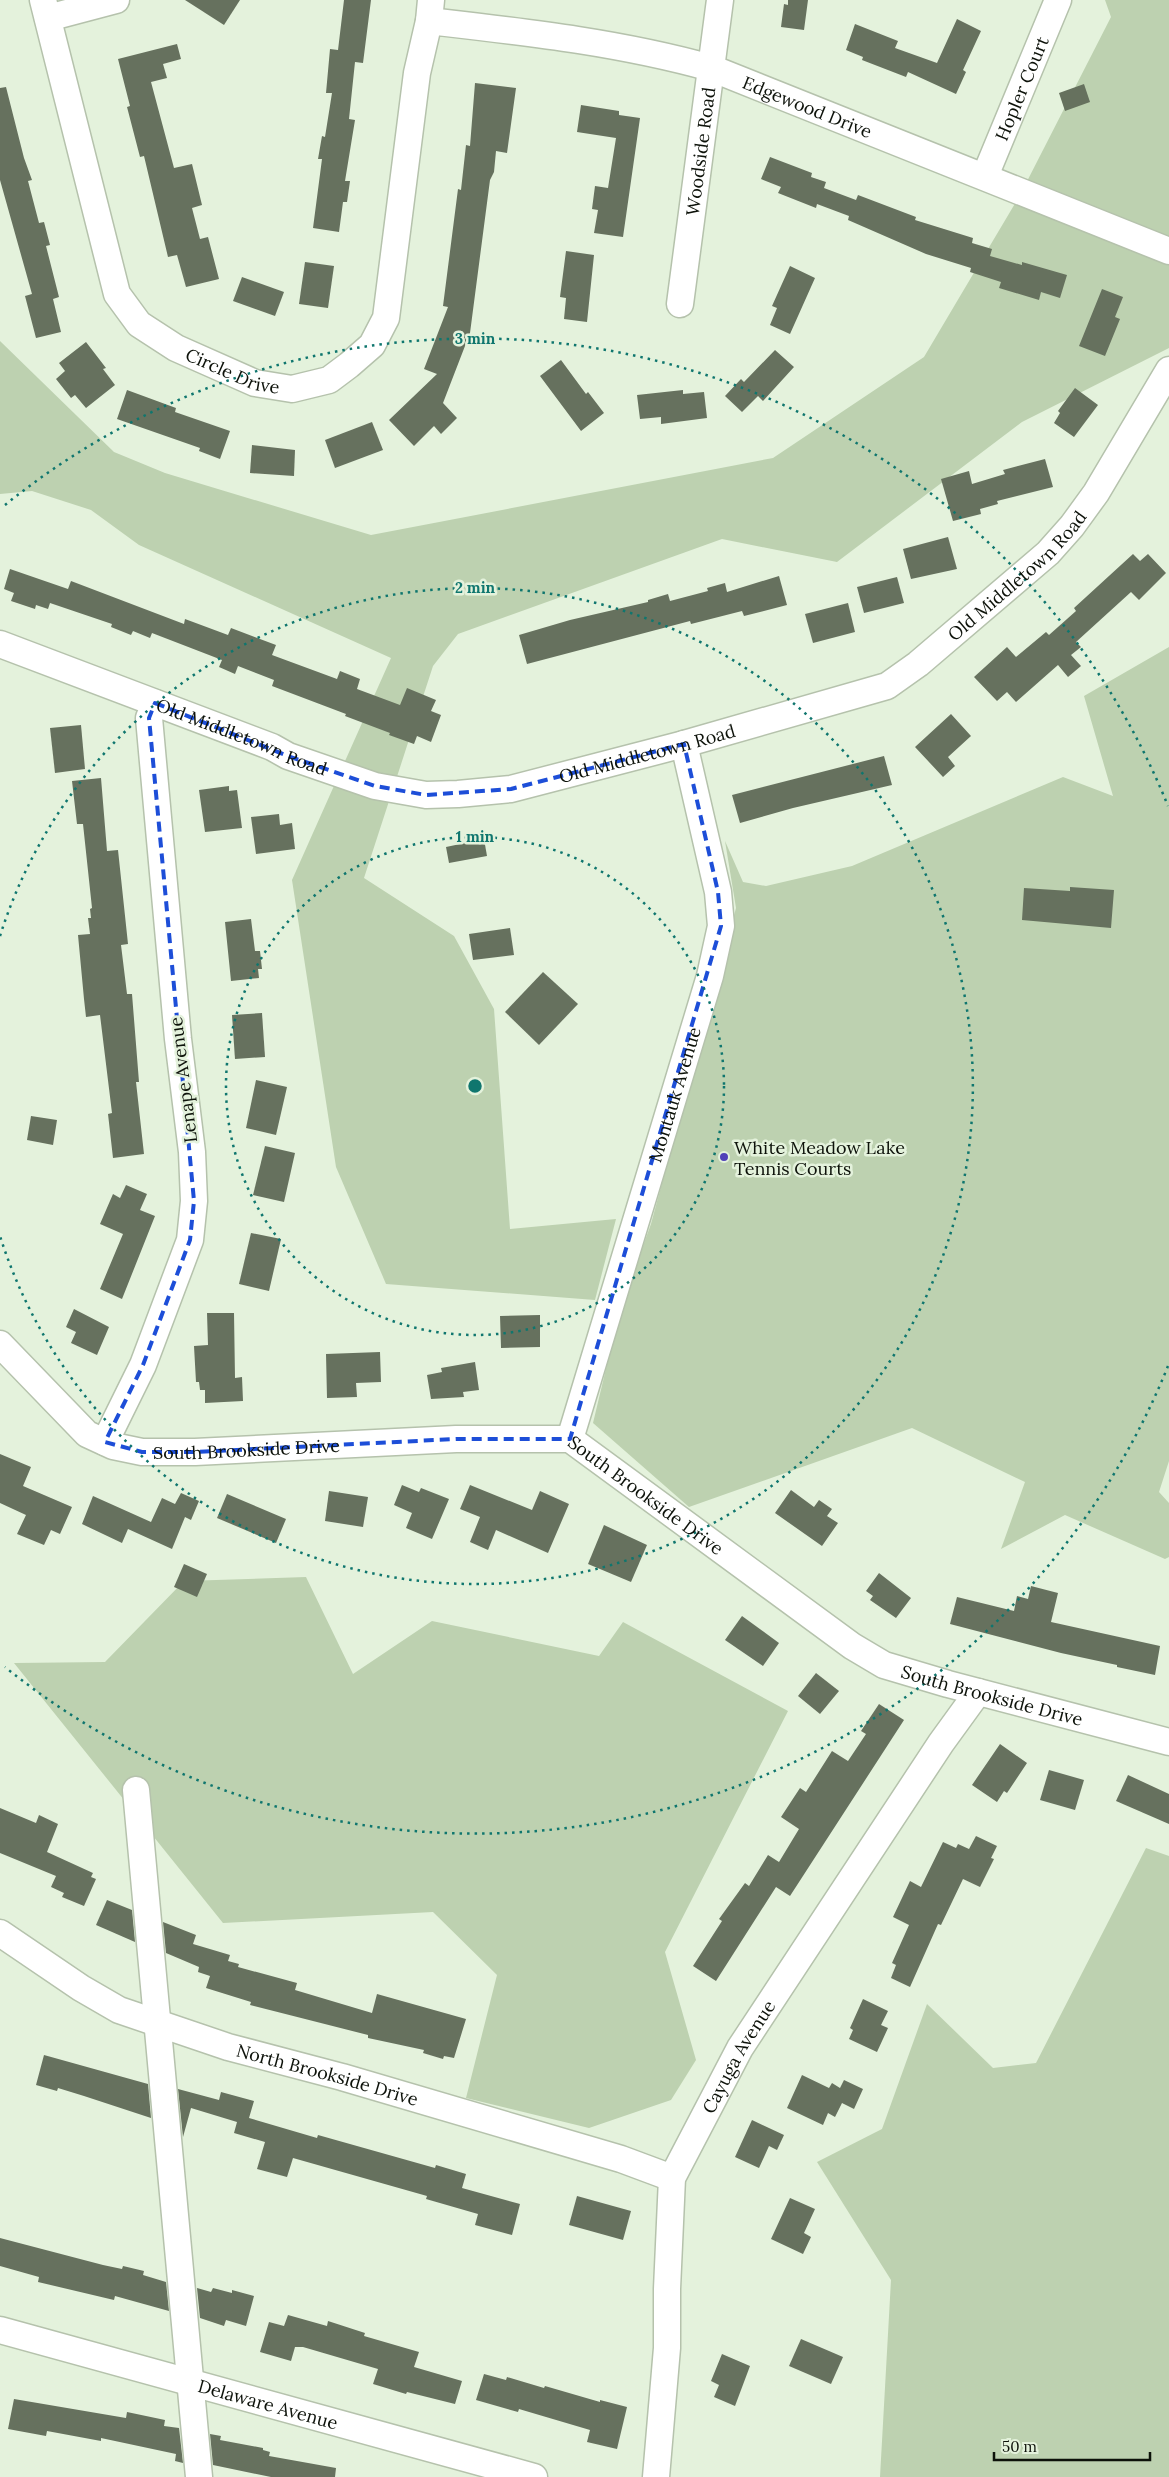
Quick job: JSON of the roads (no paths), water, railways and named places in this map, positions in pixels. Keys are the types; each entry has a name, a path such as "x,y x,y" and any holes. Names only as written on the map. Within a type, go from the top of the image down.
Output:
{"street":[{"path":"46,9 116,0"},
{"name":"Woodside Road","path":"680,304 720,0"},
{"name":"Hopler Court","path":"985,176 1058,0"},
{"name":"Circle Drive","path":"46,9 117,294 139,324 176,348 255,383 292,389 328,380 349,365 372,345 386,318 417,73 430,10"},
{"name":"Edgewood Drive","path":"430,10 660,54 711,68 1169,251"},
{"name":"Old Middletown Road","path":"0,644 272,747 297,759 375,786 426,795 511,789 684,744 887,686 918,664 1048,553 1072,526 1096,492 1169,370"},
{"name":"Lenape Avenue","path":"105,1442 142,1365 190,1240 194,1200 192,1152 176,1020 150,738 149,718 155,703"},
{"name":"Montauk Avenue","path":"570,1438 710,976 721,926 718,892 684,744"},
{"name":"South Brookside Drive","path":"0,1344 87,1434 105,1442 133,1450 151,1452 456,1438 570,1438 852,1646 884,1665 978,1692 1169,1742"},
{"name":"Cayuga Avenue","path":"656,2477 667,2348 667,2279 672,2178 740,2048 898,1808 978,1692"},
{"path":"136,1790 200,2477"},
{"name":"North Brookside Drive","path":"0,1933 119,2010 228,2047 342,2077 621,2159 672,2178"},
{"name":"Delaware Avenue","path":"0,2330 534,2477"}],"place":[{"name":"White Meadow Lake Tennis Courts","path":"724,1157"}]}
